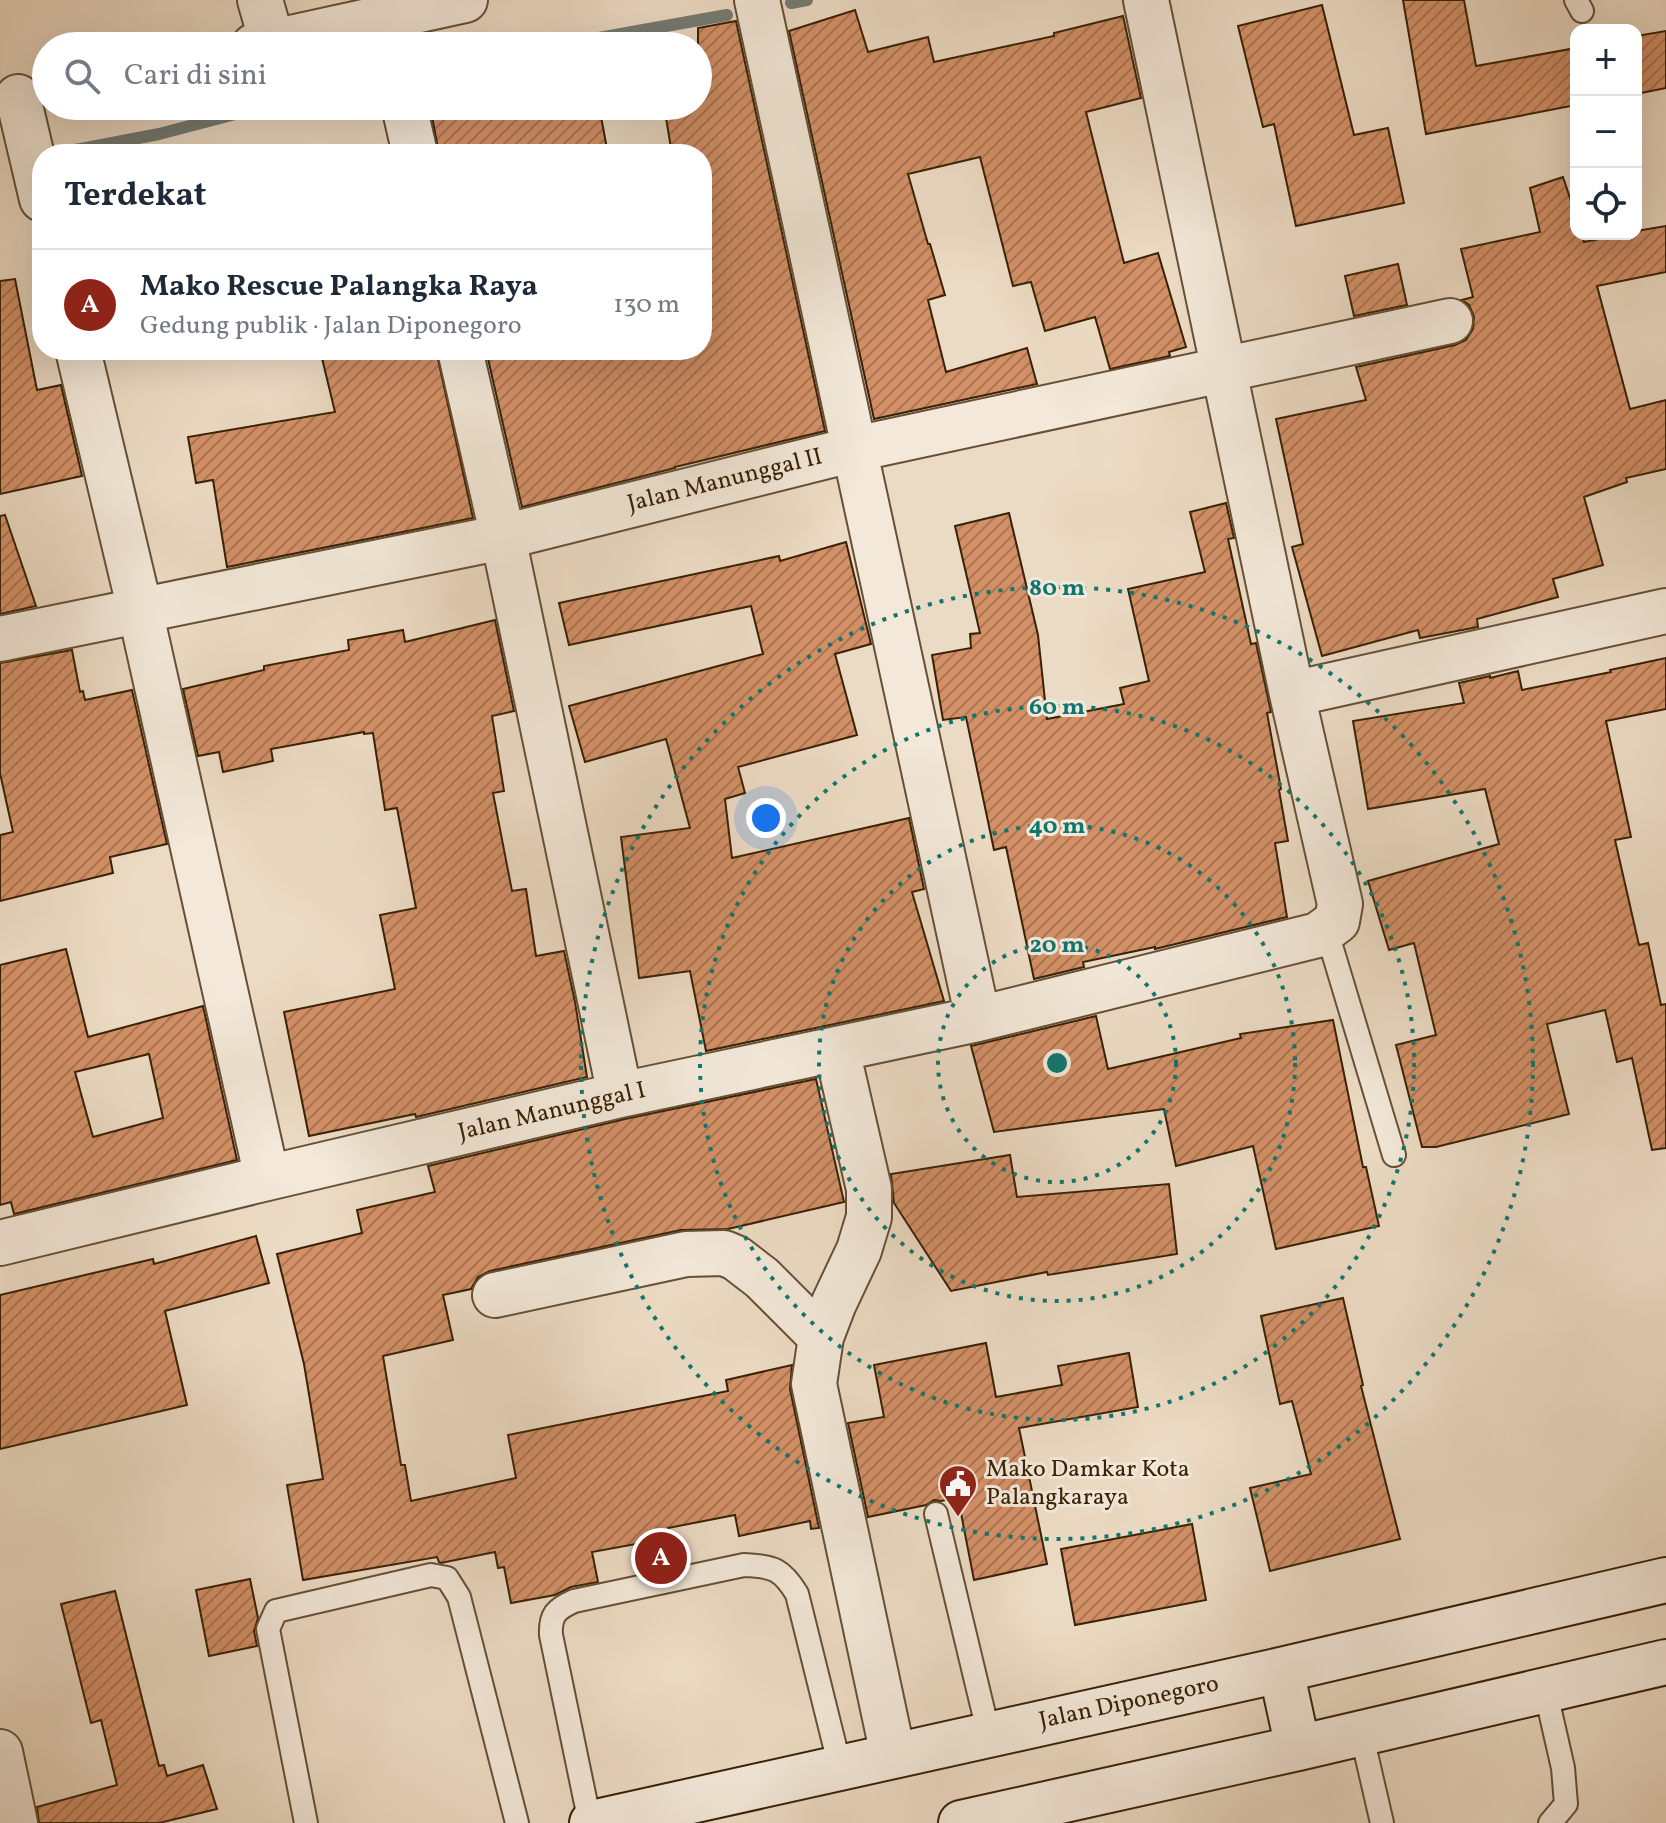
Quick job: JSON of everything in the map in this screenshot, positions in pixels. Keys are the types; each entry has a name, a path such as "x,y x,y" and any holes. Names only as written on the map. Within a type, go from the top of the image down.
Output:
{"street":[{"path":"260,0 262,32"},
{"path":"392,32 465,0"},
{"path":"757,0 978,1019"},
{"path":"1146,0 1292,694 1340,904 1337,921 1326,929"},
{"path":"24,113 32,151"},
{"path":"407,120 413,144"},
{"name":"Jalan Manunggal II","path":"0,639 503,537 855,449 1450,321"},
{"path":"80,360 140,610 267,1178"},
{"path":"462,360 503,537 620,1095"},
{"path":"1292,694 1666,611"},
{"name":"Jalan Manunggal I","path":"0,1243 620,1095 978,1019 1318,935 1326,929"},
{"path":"837,1050 869,1189 869,1217 859,1250 821,1337 814,1384 893,1755"},
{"path":"495,1295 686,1254 724,1253 736,1258 762,1278 821,1337"},
{"name":"Jalan Diponegoro","path":"591,1823 1281,1670 1666,1580"},
{"path":"961,1823 1036,1815 1361,1732 1666,1662"},
{"path":"1281,1670 1298,1748"},
{"path":"0,1752 15,1823"}],"lane":[{"path":"1326,929 1394,1155"},
{"path":"936,1514 989,1735"},
{"path":"591,1823 550,1623 558,1608 574,1601 744,1565 765,1566 787,1577 797,1594 840,1767"},
{"path":"306,1823 268,1629 276,1611 431,1575 447,1578 459,1597 517,1823"},
{"path":"1545,1689 1563,1768 1566,1804 1550,1823"},
{"path":"1361,1732 1382,1823"}],"building":[{"path":"1403,0 1464,0 1476,66 1570,49 1570,106 1426,134"},
{"path":"1322,5 1354,135 1388,128 1404,203 1296,226 1274,124 1263,127 1238,26"},
{"path":"855,10 868,52 928,37 934,62 1054,36 1054,33 1123,16 1141,98 1086,112 1124,263 1158,253 1186,347 1169,352 1170,356 1110,369 1095,317 1045,331 1031,282 1013,286 980,157 908,174 945,295 928,300 946,372 1027,348 1037,384 874,419 789,31"},
{"path":"736,21 825,431 522,507 488,360 712,360 712,144 670,144 666,120 712,120 712,32 698,32 698,28"},
{"path":"1666,31 1666,88 1642,93 1642,35"},
{"path":"433,120 602,120 606,144 437,144"},
{"path":"1563,177 1570,198 1570,240 1642,240 1642,230 1666,226 1666,272 1597,286 1630,409 1666,400 1666,469 1626,478 1627,482 1584,497 1603,565 1553,579 1558,597 1477,619 1478,627 1420,638 1418,630 1322,656 1292,547 1303,544 1276,419 1366,400 1356,367 1466,340 1473,329 1474,317 1469,305 1462,300 1473,297 1461,249 1540,232 1530,188"},
{"path":"1398,264 1407,305 1354,316 1345,276"},
{"path":"15,279 37,390 61,385 82,476 0,494 0,281"},
{"path":"322,360 438,360 473,518 227,567 213,480 196,483 188,437 335,412"},
{"path":"1226,503 1234,538 1228,539 1251,644 1256,643 1271,712 1267,713 1288,841 1275,843 1287,917 1155,949 1083,962 1084,967 1034,979 1006,847 994,850 966,717 943,720 932,655 971,648 970,634 980,633 955,526 1009,513 1038,635 1047,719 1124,704 1120,688 1149,681 1128,589 1205,572 1190,512"},
{"path":"5,515 36,606 0,614 0,516"},
{"path":"846,542 871,644 835,654 857,735 738,767 745,793 725,799 732,858 909,818 924,889 912,892 944,1001 706,1051 690,971 639,978 621,837 690,828 666,739 585,762 569,706 763,654 751,606 569,645 559,603 779,556 780,561"},
{"path":"495,620 514,711 492,716 504,791 493,793 512,891 526,889 536,956 564,951 587,1077 416,1117 415,1114 309,1136 284,1012 395,989 380,915 416,908 397,808 385,810 373,733 271,749 273,761 223,772 219,752 198,756 183,689 264,670 264,666 349,650 348,640 403,630 405,642"},
{"path":"72,650 80,692 83,691 85,700 132,690 167,844 110,857 113,873 0,901 0,835 13,832 0,773 0,663"},
{"path":"1666,658 1666,709 1606,721 1631,837 1615,840 1639,945 1648,943 1661,1005 1666,1004 1666,1148 1652,1150 1632,1058 1617,1062 1605,1010 1547,1024 1569,1114 1436,1147 1422,1147 1396,1045 1436,1035 1414,943 1389,950 1368,881 1499,844 1485,789 1368,809 1353,721 1464,703 1459,683 1490,676 1518,671 1522,690"},
{"path":"66,949 88,1037 203,1006 237,1160 14,1214 11,1202 0,1205 0,965","holes":["149,1054 163,1118 93,1137 75,1072"]},
{"path":"1096,1016 1108,1069 1241,1038 1240,1034 1333,1020 1363,1167 1366,1167 1379,1226 1276,1249 1253,1146 1176,1166 1164,1109 994,1132 971,1046"},
{"path":"816,1079 844,1202 728,1229 681,1230 490,1271 478,1277 471,1289 443,1295 453,1340 383,1356 401,1465 405,1465 411,1501 516,1478 508,1435 728,1391 726,1380 792,1365 790,1389 819,1528 811,1529 810,1521 739,1536 735,1515 668,1528 669,1538 592,1552 598,1582 571,1587 555,1595 511,1603 504,1567 498,1568 495,1552 441,1563 437,1557 303,1580 287,1485 323,1479 304,1364 277,1254 362,1233 357,1210 435,1192 428,1166 625,1119"},
{"path":"1010,1155 1017,1197 1169,1184 1177,1254 1048,1275 1047,1272 951,1291 894,1203 891,1174"},
{"path":"256,1236 269,1283 165,1311 187,1405 0,1449 0,1295 153,1259 154,1264"},
{"path":"1343,1298 1361,1386 1400,1539 1270,1571 1250,1488 1311,1474 1292,1401 1280,1404 1261,1316"},
{"path":"986,1343 996,1397 1062,1385 1058,1366 1129,1353 1138,1407 1019,1428 1047,1564 974,1580 958,1498 934,1500 926,1505 868,1517 848,1423 884,1417 874,1365"},
{"path":"1192,1524 1206,1600 1075,1625 1061,1549"},
{"path":"250,1579 258,1618 254,1631 257,1646 209,1656 196,1590"},
{"path":"115,1591 159,1766 164,1765 167,1776 203,1765 217,1809 159,1823 39,1823 37,1807 117,1785 101,1720 91,1723 61,1604"}],"waterway":[{"path":"791,3 807,0"},
{"path":"632,32 727,15"},
{"path":"107,144 212,120"}],"place":[{"name":"Mako Damkar Kota Palangkaraya","path":"958,1518"},
{"name":"Mako Rescue Palangka Raya","path":"661,1558"}]}
